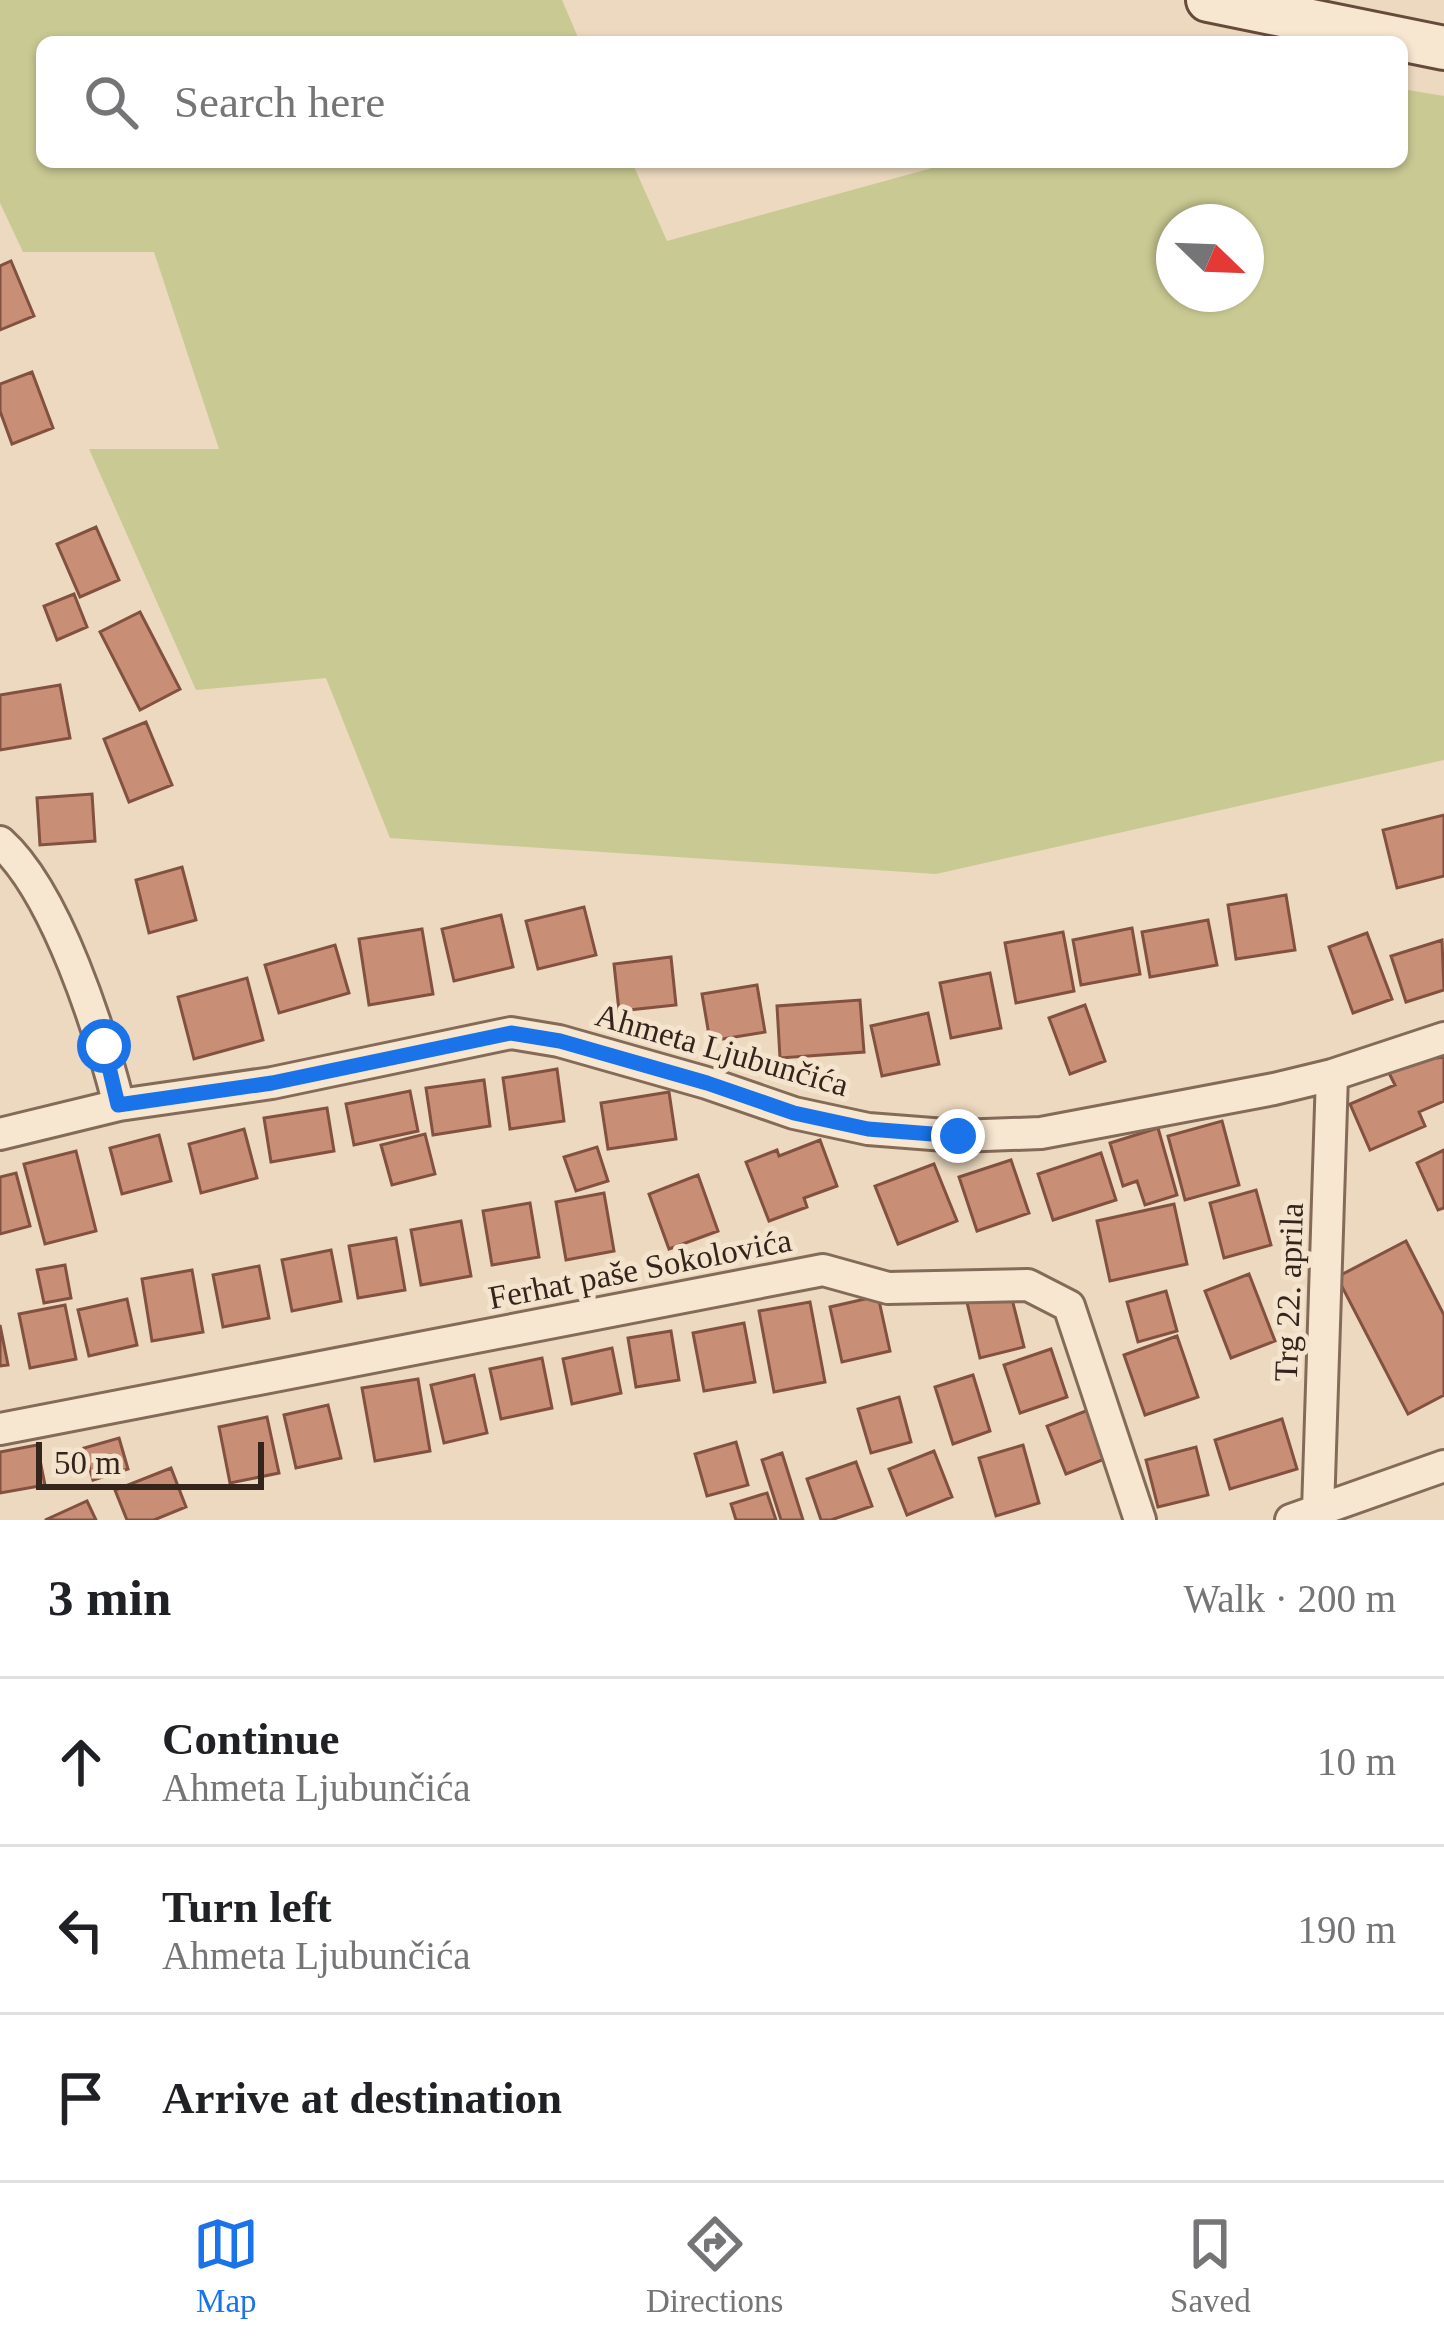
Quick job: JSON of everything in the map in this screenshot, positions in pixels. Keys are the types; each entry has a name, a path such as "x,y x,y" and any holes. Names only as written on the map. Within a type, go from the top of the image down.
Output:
{"main road":[{"path":"1208,0 1385,36"},
{"path":"1408,41 1444,48"}],"street":[{"path":"0,842 14,855 53,918 104,1046 118,1105"},
{"name":"Ahmeta Ljubunčića","path":"0,1134 118,1105 272,1083 511,1033 560,1041 794,1113 868,1129 958,1136 1061,1130 1253,1093 1332,1075 1444,1038"},
{"name":"Trg 22. aprila","path":"1305,1516 1332,1075"},
{"name":"Ferhat paše Sokolovića","path":"0,1429 824,1270 888,1288 1028,1285 1069,1306 1140,1520"},
{"path":"1305,1516 1444,1466"}],"green space":[{"path":"0,0 562,0 577,36 36,36 36,168 635,168 667,241 932,168 1408,168 1408,90 1444,96 1444,760 936,874 390,838 326,678 196,690 89,449 219,449 154,252 23,252 0,203"}],"building":[{"path":"11,261 34,316 0,330 0,266"},
{"path":"32,372 53,428 12,444 0,411 0,384"},
{"path":"96,527 119,580 80,597 57,544"},
{"path":"74,594 87,627 57,640 44,606"},
{"path":"140,612 180,689 140,710 100,632"},
{"path":"60,685 70,738 0,750 0,695"},
{"path":"146,722 172,785 129,802 104,739"},
{"path":"92,794 95,841 40,845 37,798"},
{"path":"1444,815 1444,876 1397,888 1383,830"},
{"path":"182,867 196,920 149,933 136,880"},
{"path":"1286,895 1295,950 1236,959 1228,905"},
{"path":"584,907 596,955 538,969 526,921"},
{"path":"501,915 513,967 454,981 442,929"},
{"path":"1208,920 1217,965 1150,977 1142,932"},
{"path":"1132,928 1140,974 1081,985 1073,940"},
{"path":"422,929 433,994 369,1005 359,939"},
{"path":"1063,932 1074,991 1016,1003 1005,943"},
{"path":"1367,933 1392,999 1353,1013 1329,947"},
{"path":"1442,940 1444,990 1406,1002 1391,956"},
{"path":"335,945 349,993 279,1013 265,965"},
{"path":"671,957 676,1005 619,1011 614,964"},
{"path":"990,973 1001,1028 951,1038 940,983"},
{"path":"247,978 263,1040 194,1059 178,997"},
{"path":"757,985 765,1032 710,1041 702,994"},
{"path":"860,1000 864,1052 780,1058 777,1006"},
{"path":"1085,1005 1105,1061 1070,1074 1049,1018"},
{"path":"928,1013 939,1064 882,1076 871,1026"},
{"path":"1434,1051 1438,1058 1444,1056 1444,1101 1419,1112 1425,1126 1370,1150 1350,1104 1395,1085 1388,1071"},
{"path":"557,1069 564,1121 510,1129 503,1078"},
{"path":"484,1080 490,1126 433,1135 426,1088"},
{"path":"410,1091 418,1131 354,1145 346,1104"},
{"path":"669,1092 676,1139 608,1149 601,1103"},
{"path":"327,1108 334,1151 271,1162 264,1118"},
{"path":"1222,1121 1239,1185 1185,1200 1168,1136"},
{"path":"1158,1128 1177,1195 1145,1205 1137,1181 1123,1186 1110,1143"},
{"path":"244,1129 257,1178 201,1193 189,1144"},
{"path":"425,1134 435,1174 392,1185 381,1145"},
{"path":"159,1135 171,1181 122,1194 110,1148"},
{"path":"820,1140 837,1186 804,1198 807,1207 769,1221 746,1162 777,1150 779,1156"},
{"path":"597,1147 608,1181 576,1191 564,1157"},
{"path":"1444,1150 1444,1208 1438,1210 1417,1163"},
{"path":"76,1151 96,1231 45,1244 24,1164"},
{"path":"1101,1153 1116,1200 1053,1220 1038,1174"},
{"path":"1011,1160 1029,1213 977,1231 959,1177"},
{"path":"934,1164 957,1221 898,1244 875,1186"},
{"path":"16,1173 30,1226 0,1234 0,1177"},
{"path":"698,1175 718,1231 669,1249 649,1194"},
{"path":"1256,1190 1271,1245 1224,1258 1210,1203"},
{"path":"604,1193 614,1251 566,1260 556,1202"},
{"path":"530,1203 539,1257 492,1265 483,1211"},
{"path":"1174,1204 1187,1264 1110,1281 1097,1221"},
{"path":"461,1221 471,1276 421,1285 411,1230"},
{"path":"396,1238 405,1290 358,1298 349,1246"},
{"path":"1406,1241 1444,1315 1444,1395 1408,1414 1337,1277"},
{"path":"331,1250 341,1301 292,1311 282,1260"},
{"path":"65,1265 71,1298 44,1303 37,1270"},
{"path":"259,1266 269,1318 223,1327 213,1275"},
{"path":"192,1270 203,1332 152,1341 142,1279"},
{"path":"1249,1274 1275,1341 1231,1358 1205,1291"},
{"path":"1009,1287 1024,1347 980,1358 966,1298"},
{"path":"1166,1291 1177,1331 1138,1342 1127,1302"},
{"path":"878,1296 890,1351 842,1362 830,1307"},
{"path":"127,1299 137,1345 89,1356 78,1310"},
{"path":"810,1302 825,1382 774,1392 759,1311"},
{"path":"65,1305 76,1359 30,1368 19,1314"},
{"path":"744,1323 755,1382 704,1391 693,1333"},
{"path":"0,1325 8,1365 0,1366"},
{"path":"671,1331 679,1380 636,1387 628,1338"},
{"path":"1177,1336 1198,1397 1145,1415 1124,1355"},
{"path":"612,1348 621,1393 572,1404 563,1359"},
{"path":"1051,1349 1067,1397 1020,1413 1004,1365"},
{"path":"542,1358 552,1408 501,1419 490,1369"},
{"path":"474,1375 487,1433 444,1443 431,1385"},
{"path":"973,1375 990,1431 953,1444 935,1387"},
{"path":"418,1379 430,1451 375,1461 362,1388"},
{"path":"899,1397 911,1442 871,1453 858,1409"},
{"path":"328,1405 341,1458 296,1468 284,1415"},
{"path":"1091,1409 1110,1457 1066,1474 1047,1426"},
{"path":"267,1417 279,1473 230,1483 219,1427"},
{"path":"1282,1419 1297,1469 1230,1489 1215,1440"},
{"path":"119,1438 128,1469 93,1480 84,1448"},
{"path":"736,1442 748,1485 707,1496 695,1454"},
{"path":"37,1445 45,1485 0,1493 0,1452"},
{"path":"1023,1445 1039,1503 996,1516 979,1458"},
{"path":"1196,1447 1208,1495 1158,1507 1146,1460"},
{"path":"934,1451 952,1497 907,1515 889,1469"},
{"path":"782,1453 803,1520 781,1520 762,1460"},
{"path":"856,1462 872,1506 821,1520 807,1479"},
{"path":"171,1468 186,1507 154,1520 127,1520 115,1490"},
{"path":"767,1493 776,1520 736,1520 731,1504"},
{"path":"87,1501 96,1520 45,1520"}],"route":[{"path":"104,1046 118,1105 272,1083 511,1033 560,1041 794,1113 868,1129 958,1136"}]}
